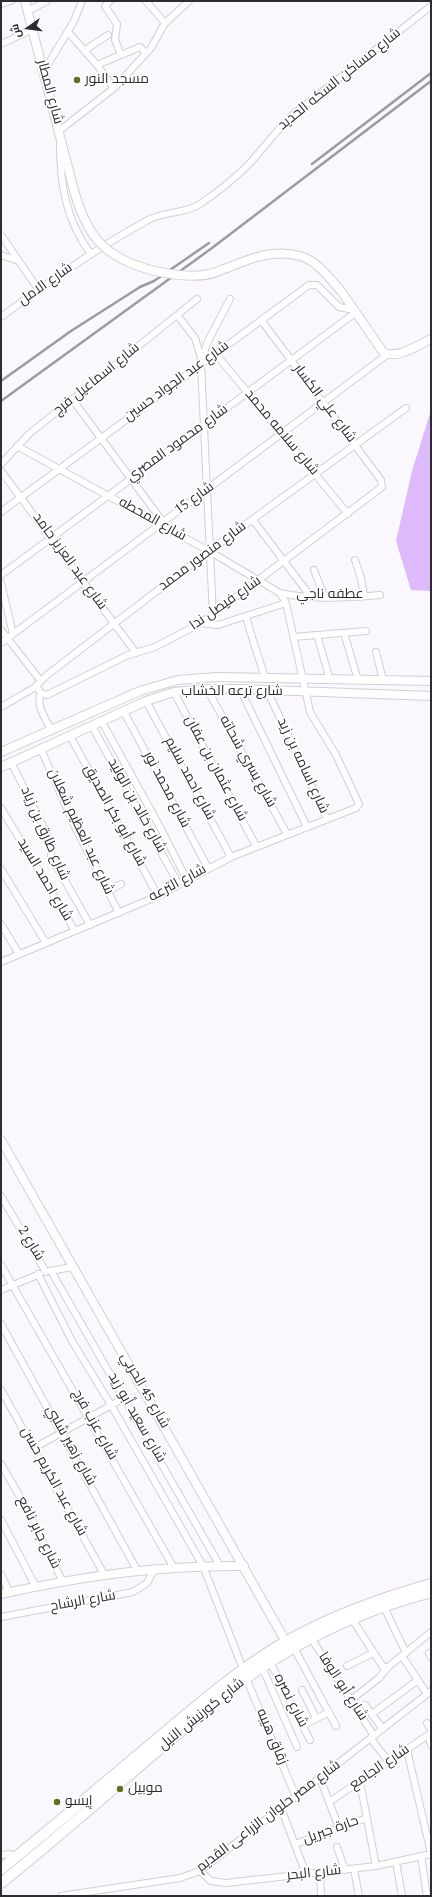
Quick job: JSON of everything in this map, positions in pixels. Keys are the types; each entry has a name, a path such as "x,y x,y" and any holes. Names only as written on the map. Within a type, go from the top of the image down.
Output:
{"highway":[{"name":"شارع كورنيش النيل","path":"1,1869 189,1711 244,1674 342,1614 387,1597 431,1584"},
{"name":"شارع كورنيش النيل","path":"1,1883 211,1705 244,1674 266,1664 290,1645 311,1638 352,1619 431,1592"}],"street":[{"path":"1,4 11,1"},
{"name":"شارع المطار","path":"25,1 77,202 85,222 100,244 115,256 134,266 171,275 192,276 210,274 253,257 272,253 300,256 312,261 322,269 341,291 383,352 388,354"},
{"path":"28,11 47,1"},
{"path":"44,71 68,32 82,1"},
{"path":"146,1 165,23"},
{"path":"91,254 76,230 66,205 60,173 59,131 114,88 156,41 165,23 188,1"},
{"path":"107,3 117,24 115,40 121,55"},
{"name":"شارع مساكن السكه الحديد","path":"91,254 157,216 194,207 203,202 247,166 283,124 295,113 431,6"},
{"path":"1,44 33,28"},
{"path":"68,32 85,50 114,88"},
{"path":"85,50 108,35"},
{"path":"97,65 140,47 146,53"},
{"path":"1,235 38,289"},
{"name":"شارع الامل","path":"1,317 38,289 91,254"},
{"path":"1,255 19,261"},
{"name":"شارع عبد الجواد حسين","path":"1,512 312,284 319,286 339,307 355,312"},
{"name":"شارع اسماعيل فرج","path":"1,464 17,446 72,399 197,299"},
{"path":"201,364 207,343 230,299"},
{"name":"شارع محمود المصري","path":"1,575 204,426 355,312"},
{"path":"177,315 198,343 201,364 212,616"},
{"name":"شارع علي الكسار","path":"261,320 382,482 383,486 380,489"},
{"path":"388,354 402,352 431,339"},
{"name":"شارع سلامه محمد","path":"215,354 348,514"},
{"name":"شارع 15","path":"1,643 388,354"},
{"path":"72,399 131,479 161,523"},
{"name":"شارع منصور محمد","path":"1,707 36,686 40,680 209,551 316,475 406,408"},
{"name":"شارع المحطه","path":"17,446 161,523 280,593 286,603 313,720 336,755 359,804 356,808"},
{"name":"شارع عبد العزيز حامد","path":"1,471 136,653"},
{"name":"شارع فيصل ندا","path":"41,693 49,694 136,653 155,647 201,623 380,489"},
{"path":"253,520 311,597"},
{"path":"355,560 361,578 364,596"},
{"path":"314,570 325,598"},
{"path":"1,583 13,634"},
{"name":"عطفه ناجي","path":"280,593 325,598 380,595"},
{"path":"201,623 218,625 286,603"},
{"path":"246,616 251,638 258,649 265,678"},
{"path":"1,630 40,680"},
{"path":"293,637 366,631"},
{"path":"344,633 358,680"},
{"path":"317,635 330,680"},
{"path":"376,652 383,680"},
{"name":"شارع ترعه الخشاب","path":"1,752 159,684 198,678 431,681"},
{"path":"36,686 41,693 39,706 51,730"},
{"name":"شارع ترعه الخشاب","path":"1,767 146,701 174,692 207,689 240,689 431,696"},
{"name":"شارع يسري شحاته","path":"207,689 287,834"},
{"path":"240,689 307,827"},
{"name":"شارع اسامه بن زيد","path":"268,690 327,819"},
{"name":"شارع عثمان بن عفان","path":"174,692 256,846"},
{"name":"شارع احمد سليم","path":"146,701 231,857"},
{"name":"شارع محمد نور","path":"124,712 208,868"},
{"path":"102,722 187,880"},
{"name":"شارع خالد بن الوليد","path":"92,726 179,885"},
{"name":"شارع أبو بكر الصديق","path":"70,736 158,896"},
{"name":"شارع عبد العظيم شعلان","path":"41,749 74,825 120,913"},
{"name":"شارع طارق بن زياد","path":"12,762 52,844 51,856 90,925"},
{"name":"شارع احمد السيد","path":"1,808 75,931"},
{"name":"شارع الترعه","path":"1,962 158,896 208,868 256,846 356,808"},
{"path":"1,869 46,943"},
{"path":"1,883 7,880"},
{"path":"108,891 121,884"},
{"path":"1,924 19,954"},
{"name":"شارع 45 الحربي","path":"1,1140 290,1645"},
{"name":"شارع 2","path":"1,1196 49,1272"},
{"name":"شارع عزب فرج","path":"1,1264 174,1568"},
{"path":"1,1290 38,1274 73,1267"},
{"name":"شارع سعيد أبو زيد","path":"49,1272 124,1398 220,1566"},
{"name":"زقاق هيبه","path":"38,1274 72,1341 111,1405 203,1566 244,1674 296,1797"},
{"name":"شارع زهير شلبي","path":"1,1324 138,1570"},
{"name":"شارع عبد الكريم حسن","path":"1,1390 104,1574"},
{"path":"34,1448 124,1398"},
{"name":"شارع جابر نافع","path":"1,1464 23,1502 63,1582"},
{"path":"1,1520 36,1587"},
{"name":"شارع الرشاح","path":"5,1593 104,1574 155,1568 244,1566"},
{"name":"شارع الرشاح","path":"1,1617 133,1592 146,1583 155,1568"},
{"path":"1,1574 5,1593"},
{"path":"384,1607 404,1655 418,1680 429,1693"},
{"path":"352,1619 382,1667 388,1667"},
{"path":"351,1700 379,1678 388,1667 431,1632"},
{"name":"شارع أبو الوفا","path":"311,1638 351,1700 388,1762"},
{"path":"290,1645 336,1726"},
{"path":"347,1666 373,1653"},
{"path":"266,1664 297,1746"},
{"name":"شارع نصره","path":"266,1664 310,1740"},
{"path":"372,1714 418,1680"},
{"path":"302,1690 316,1718"},
{"name":"شارع مصر حلوان الزراعى القديم","path":"61,1896 180,1878 200,1871 429,1693"},
{"path":"365,1705 383,1729"},
{"path":"302,1726 329,1712"},
{"path":"427,1723 430,1732 431,1745"},
{"name":"شارع الجامع","path":"329,1802 360,1782 430,1732"},
{"path":"406,1750 431,1854"},
{"path":"320,1778 339,1828"},
{"path":"360,1782 376,1866"},
{"path":"281,1808 306,1874"},
{"name":"حارة جبريل","path":"295,1844 367,1818"},
{"path":"337,1847 345,1870"},
{"path":"1,1855 10,1854 16,1857"},
{"name":"شارع البحر","path":"200,1871 207,1879 221,1884 376,1866 431,1854"},
{"path":"421,1856 428,1896"},
{"path":"396,1862 402,1896"},
{"path":"354,1869 359,1896"},
{"path":"320,1873 321,1896"}],"shaded area":[{"path":"431,410 431,591 411,590 396,541 412,471"}],"railway":[{"path":"312,164 431,73"},
{"path":"1,401 212,248 431,81"},
{"path":"1,381 71,331 140,287 154,281 209,243"}],"place":[{"name":"مسجد النور","path":"77,80"},
{"name":"موبيل","path":"120,1789"},
{"name":"إيسو","path":"57,1802"}]}
